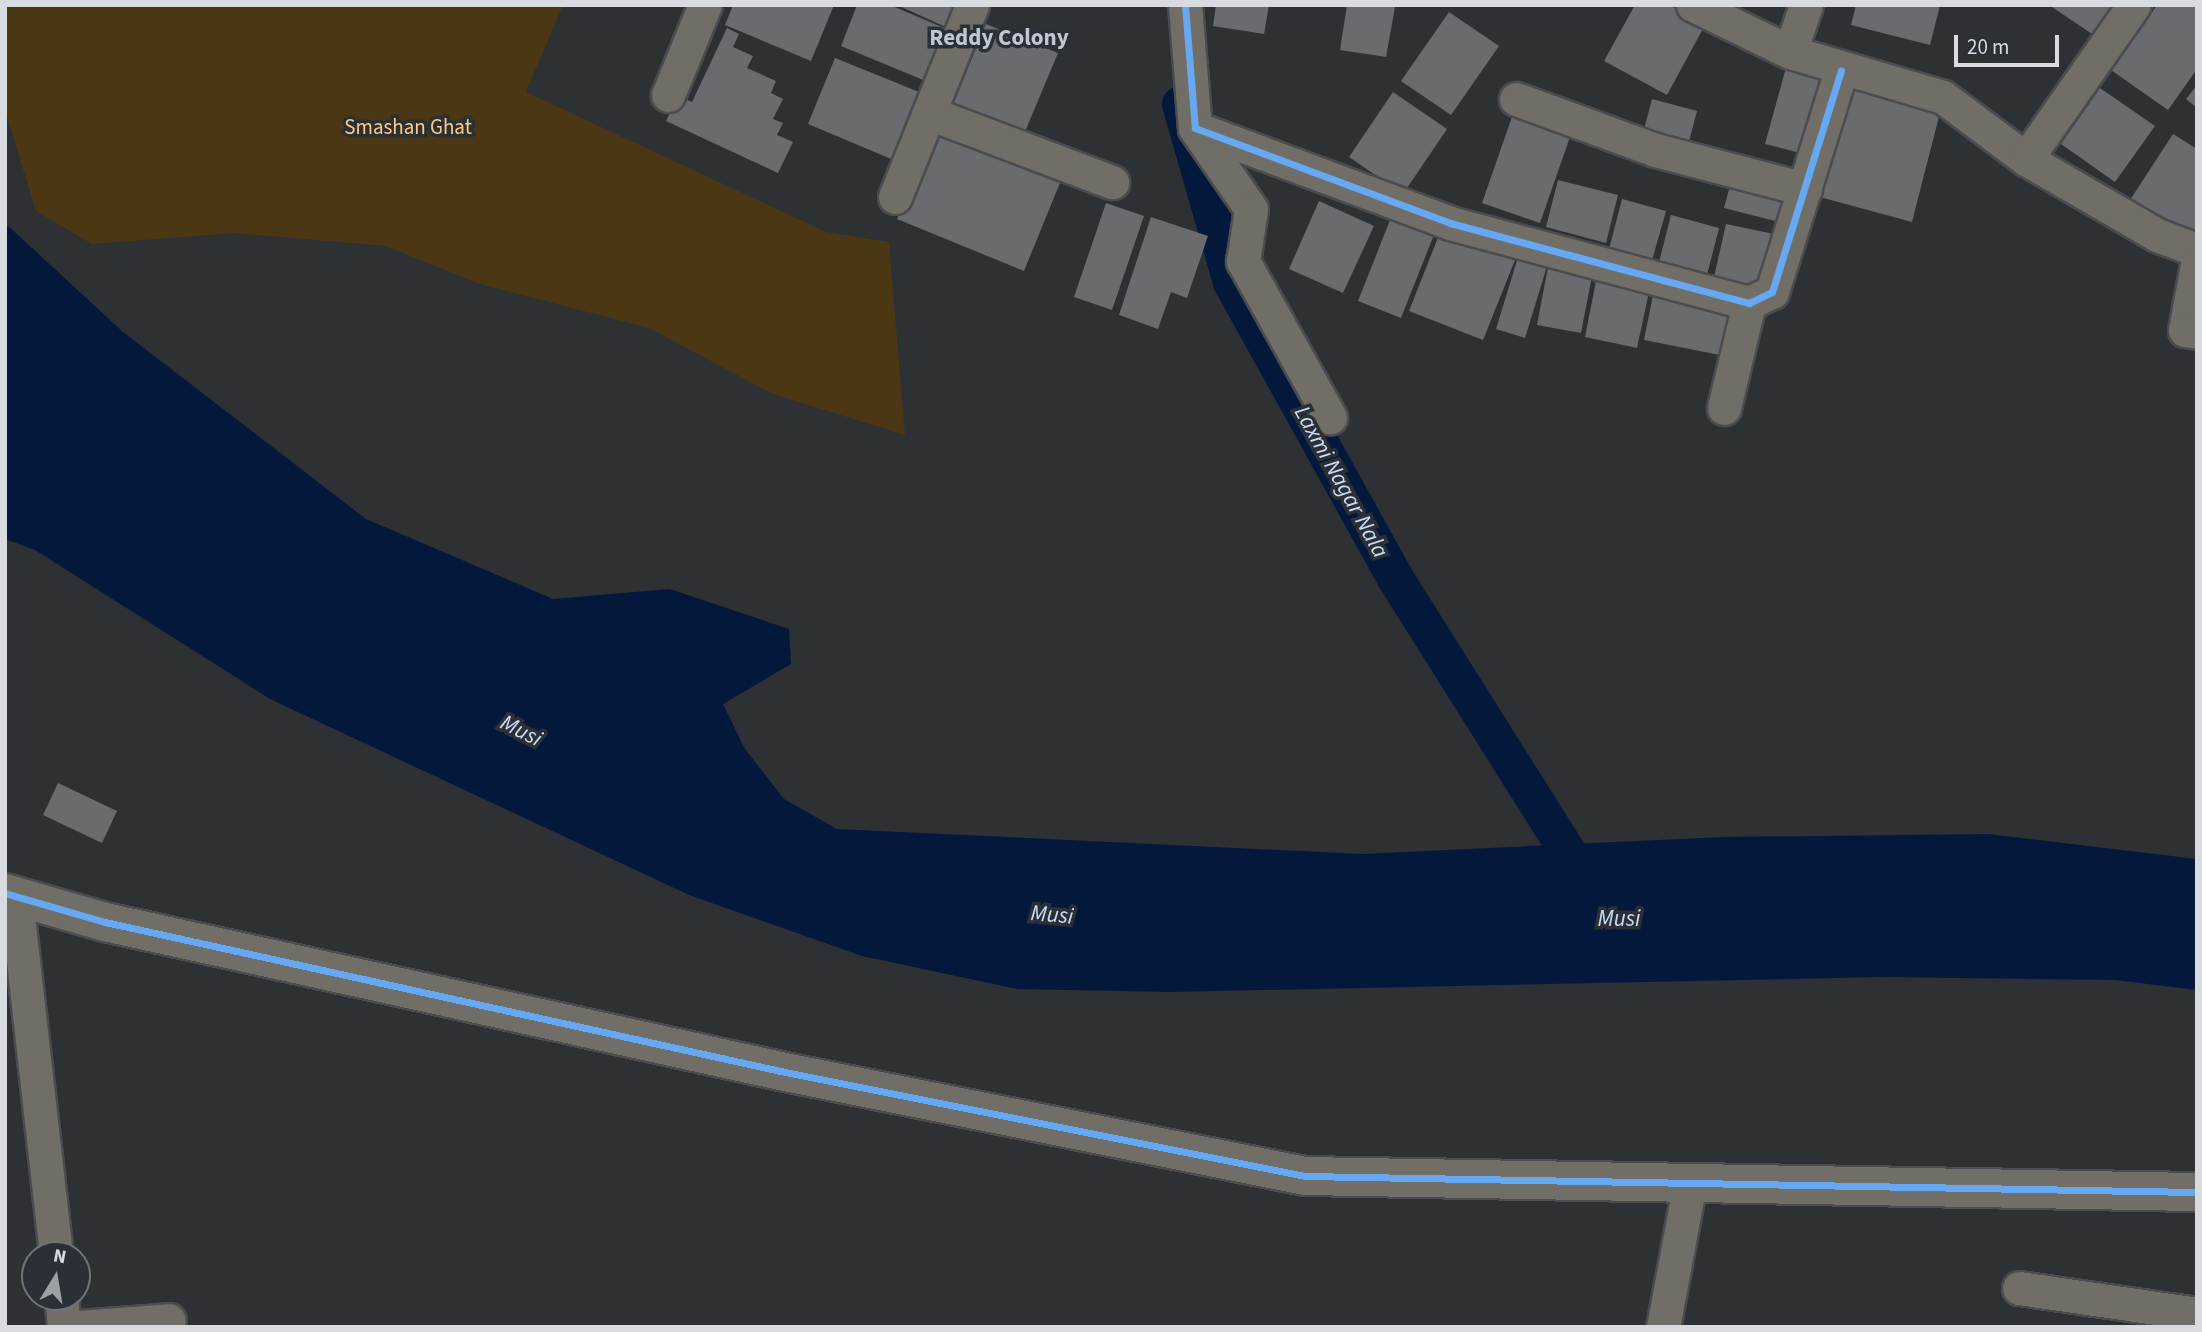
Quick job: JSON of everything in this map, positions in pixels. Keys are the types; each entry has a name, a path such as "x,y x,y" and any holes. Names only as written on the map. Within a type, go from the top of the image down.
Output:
{"street":[{"path":"668,95 705,5"},
{"path":"895,197 972,5"},
{"path":"1185,5 1195,128 1251,209 1243,261 1330,417"},
{"path":"1693,5 1790,52 1841,71 1943,97 2026,159 2157,235 2197,250"},
{"path":"1790,52 1806,5"},
{"path":"2026,159 2134,5"},
{"path":"1195,128 1450,223 1749,303 1772,292 1841,71"},
{"path":"1516,99 1655,150 1805,189"},
{"path":"929,113 1112,182"},
{"path":"2197,265 2185,330 2197,332"},
{"path":"1724,408 1749,303"},
{"path":"54,1241 11,896 785,1072 1305,1176 2197,1192"},
{"path":"1663,1327 1690,1183"},
{"path":"2019,1288 2197,1314"},
{"path":"79,1327 169,1320"}],"green space":[{"name":"Smashan Ghat","path":"5,5 563,5 526,92 826,232 889,242 905,435 773,394 649,328 480,284 386,246 234,233 92,244 36,211 5,110"}],"water":[{"name":"Musi","path":"5,223 123,332 366,519 553,599 670,589 789,629 791,664 723,704 745,749 784,799 837,829 1362,854 1723,837 1988,834 2197,859 2197,990 2115,980 1882,977 1171,992 1017,989 862,956 689,895 270,699 35,550 5,539"}],"building":[{"path":"733,5 834,5 811,61 725,25"},
{"path":"857,5 890,5 949,30 928,82 841,46"},
{"path":"897,5 958,5 948,28"},
{"path":"1216,5 1269,5 1264,34 1213,26"},
{"path":"1347,5 1395,7 1386,57 1340,50"},
{"path":"1635,5 1670,5 1705,25 1667,95 1604,61"},
{"path":"1856,5 1940,5 1930,45 1851,25"},
{"path":"2049,5 2112,5 2092,34"},
{"path":"2157,5 2197,6 2197,69 2168,110 2111,70"},
{"path":"1449,12 1499,46 1451,115 1401,81"},
{"path":"986,24 1058,53 1024,134 953,104"},
{"path":"727,28 739,34 733,47 753,56 747,68 776,81 771,93 783,99 773,119 783,123 777,135 793,142 778,173 666,121 678,96 692,102"},
{"path":"835,58 924,94 896,161 808,124"},
{"path":"1787,64 1829,74 1808,155 1765,144"},
{"path":"1848,77 1943,101 1912,222 1816,196"},
{"path":"2197,85 2197,108 2186,99"},
{"path":"2100,88 2155,126 2115,182 2061,144"},
{"path":"1393,92 1447,129 1403,194 1349,157"},
{"path":"1652,99 1697,111 1686,153 1641,141"},
{"path":"1513,114 1571,134 1540,223 1482,203"},
{"path":"936,126 1062,178 1024,271 897,219"},
{"path":"2173,134 2197,149 2197,229 2191,239 2130,200"},
{"path":"1733,175 1792,190 1783,223 1724,208"},
{"path":"1558,180 1618,195 1606,243 1546,227"},
{"path":"1622,199 1666,211 1651,264 1608,253"},
{"path":"1319,201 1374,226 1343,293 1289,269"},
{"path":"1106,203 1144,216 1112,310 1074,297"},
{"path":"1392,215 1435,232 1401,318 1358,301"},
{"path":"1671,215 1719,228 1706,279 1658,266"},
{"path":"1151,217 1208,236 1187,298 1171,292 1158,329 1119,315"},
{"path":"1726,224 1774,234 1762,287 1714,277"},
{"path":"1441,230 1515,260 1483,340 1409,311"},
{"path":"1519,254 1548,263 1525,338 1496,329"},
{"path":"1548,267 1592,276 1581,333 1537,325"},
{"path":"1597,276 1650,287 1637,348 1585,337"},
{"path":"1654,290 1745,308 1735,358 1644,340"},
{"path":"58,783 117,811 102,843 43,815"}],"waterway":[{"name":"Laxmi Nagar Nala","path":"1180,104 1231,282 1395,578 1588,885"}],"cycle path":[{"path":"1185,5 1195,128 1450,223 1749,303 1772,292 1841,71"},
{"path":"5,893 105,922 785,1072 1305,1176 2197,1192"}],"district":[{"name":"Reddy Colony","path":"999,38"}]}
